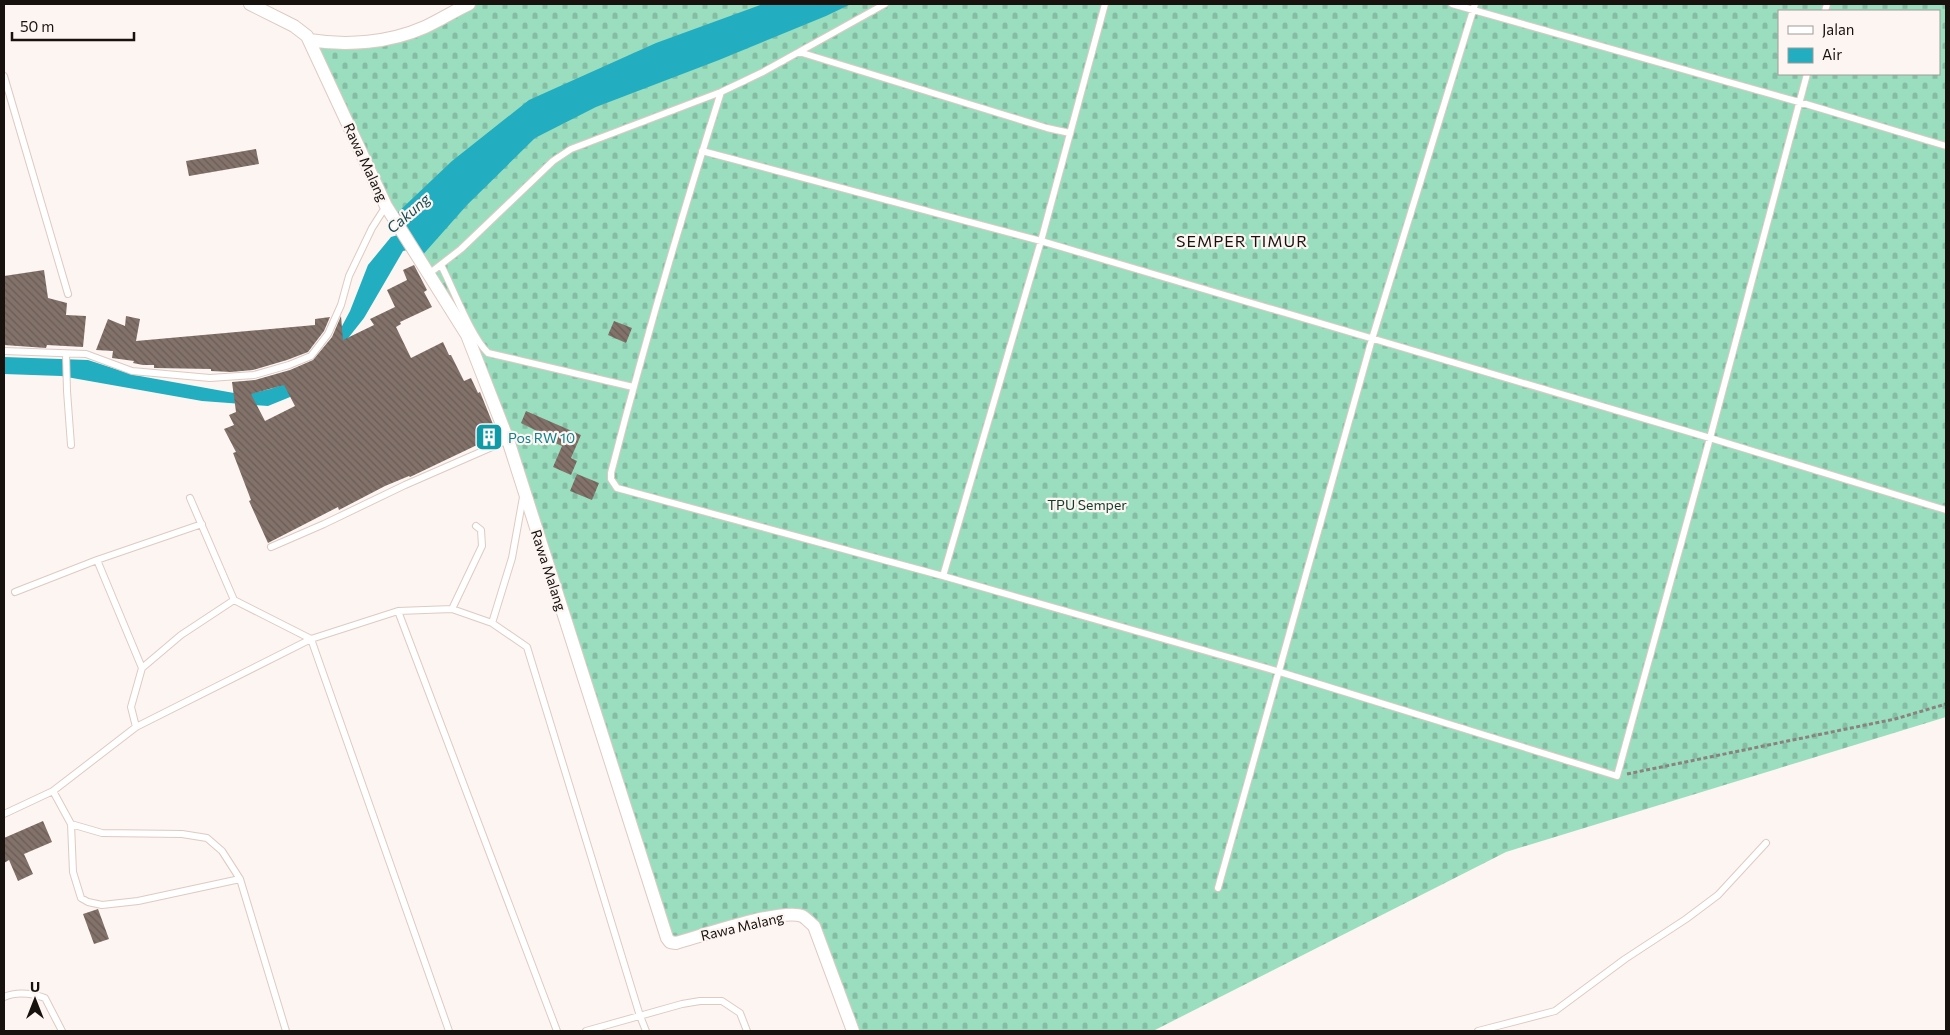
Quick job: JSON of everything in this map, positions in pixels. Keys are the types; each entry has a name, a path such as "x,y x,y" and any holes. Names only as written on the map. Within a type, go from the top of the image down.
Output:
{"street":[{"name":"Rawa Malang","path":"250,4 304,33 389,209 467,335 508,440 667,938 670,942 676,943 767,917 793,914 803,916 814,926 853,1031"},
{"path":"308,40 328,43 380,41 424,28 469,4"}],"lane":[{"path":"430,274 488,225 553,162 571,149 721,92 799,52 885,4"},
{"path":"943,576 1041,241 1105,4"},
{"path":"1452,4 1474,7 1946,146"},
{"path":"1218,888 1372,339 1474,7"},
{"path":"799,52 1047,128 1070,133"},
{"path":"721,92 633,387 611,473 611,479 617,488 943,576 1280,672 1617,776 1807,75"},
{"path":"4,76 68,294"},
{"path":"702,151 1041,241 1710,438 1946,510"},
{"path":"4,351 66,356 86,354 132,370 210,378 254,375 276,370 311,356 328,334 341,306 349,276 372,228 389,209"},
{"path":"441,265 468,320 488,354 633,387"},
{"path":"66,356 71,444"},
{"path":"271,547 508,440"},
{"path":"492,623 512,558 524,491"},
{"path":"190,498 234,600 311,639 448,1031"},
{"path":"15,592 97,560 202,524"},
{"path":"452,609 482,546 481,530 476,526"},
{"path":"97,560 142,668"},
{"path":"136,727 131,706 142,668 181,636 234,600"},
{"path":"4,814 53,791 136,727 311,639 398,611 452,609 492,623 527,647 646,1031"},
{"path":"398,611 557,1031"},
{"path":"53,791 71,824 73,872 81,898 88,902 102,905 138,901 240,879"},
{"path":"71,824 102,833 173,834 207,838 222,851 240,879 286,1031"},
{"path":"1478,1031 1555,1011 1625,959 1686,919 1718,895 1766,844"},
{"path":"4,997 21,993 34,994 45,998 62,1031"},
{"path":"586,1031 682,1004 700,1001 722,1001 740,1013 747,1031"}],"path":[{"path":"1617,776 1895,719 1946,704"}],"green space":[{"name":"TPU Semper","path":"469,4 1946,4 1946,717 1506,852 1153,1031 850,1031 814,926 803,916 670,942 467,335 405,234 309,40 380,41"}],"water":[{"name":"Cakung","path":"763,4 851,4 719,60 596,107 535,138 467,205 420,258 394,216 452,161 529,100 656,43"},
{"path":"401,234 412,249 403,251 364,318 349,337 295,395 268,406 202,401 61,376 4,374 4,357 88,360 134,375 245,395 300,379 332,345 350,311 368,265 391,237"}],"building":[{"path":"256,149 259,164 189,176 186,161"},
{"path":"414,265 427,290 424,292 432,307 400,322 401,324 396,327 411,358 443,342 464,381 471,378 478,393 480,392 499,439 479,447 477,445 410,477 385,486 339,510 338,507 268,543 249,501 251,500 233,453 236,452 224,429 234,425 229,415 236,412 232,382 255,380 290,370 313,360 332,337 341,316 343,340 374,325 370,319 395,307 387,290 407,280 403,270","holes":["284,385 295,406 265,421 251,394"]},
{"path":"44,270 48,298 67,303 66,315 86,316 83,347 47,345 46,348 4,345 4,276"},
{"path":"126,316 140,319 136,341 315,325 315,319 330,317 324,331 308,352 253,370 231,372 211,371 211,369 154,368 154,365 143,365 133,363 134,361 112,358 113,351 96,350 108,319 125,326"},
{"path":"614,321 632,328 626,343 608,335"},
{"path":"526,411 581,435 571,458 577,461 571,475 553,467 562,446 546,439 547,436 521,423"},
{"path":"577,474 599,483 592,500 570,491"},
{"path":"43,821 52,842 24,854 33,874 18,881 9,860 4,863 4,838"},
{"path":"98,909 109,939 94,944 83,914"}],"place":[{"name":"Pos RW 10","path":"489,437"}],"district":[{"name":"SEMPER TIMUR","path":"1242,240"}]}
